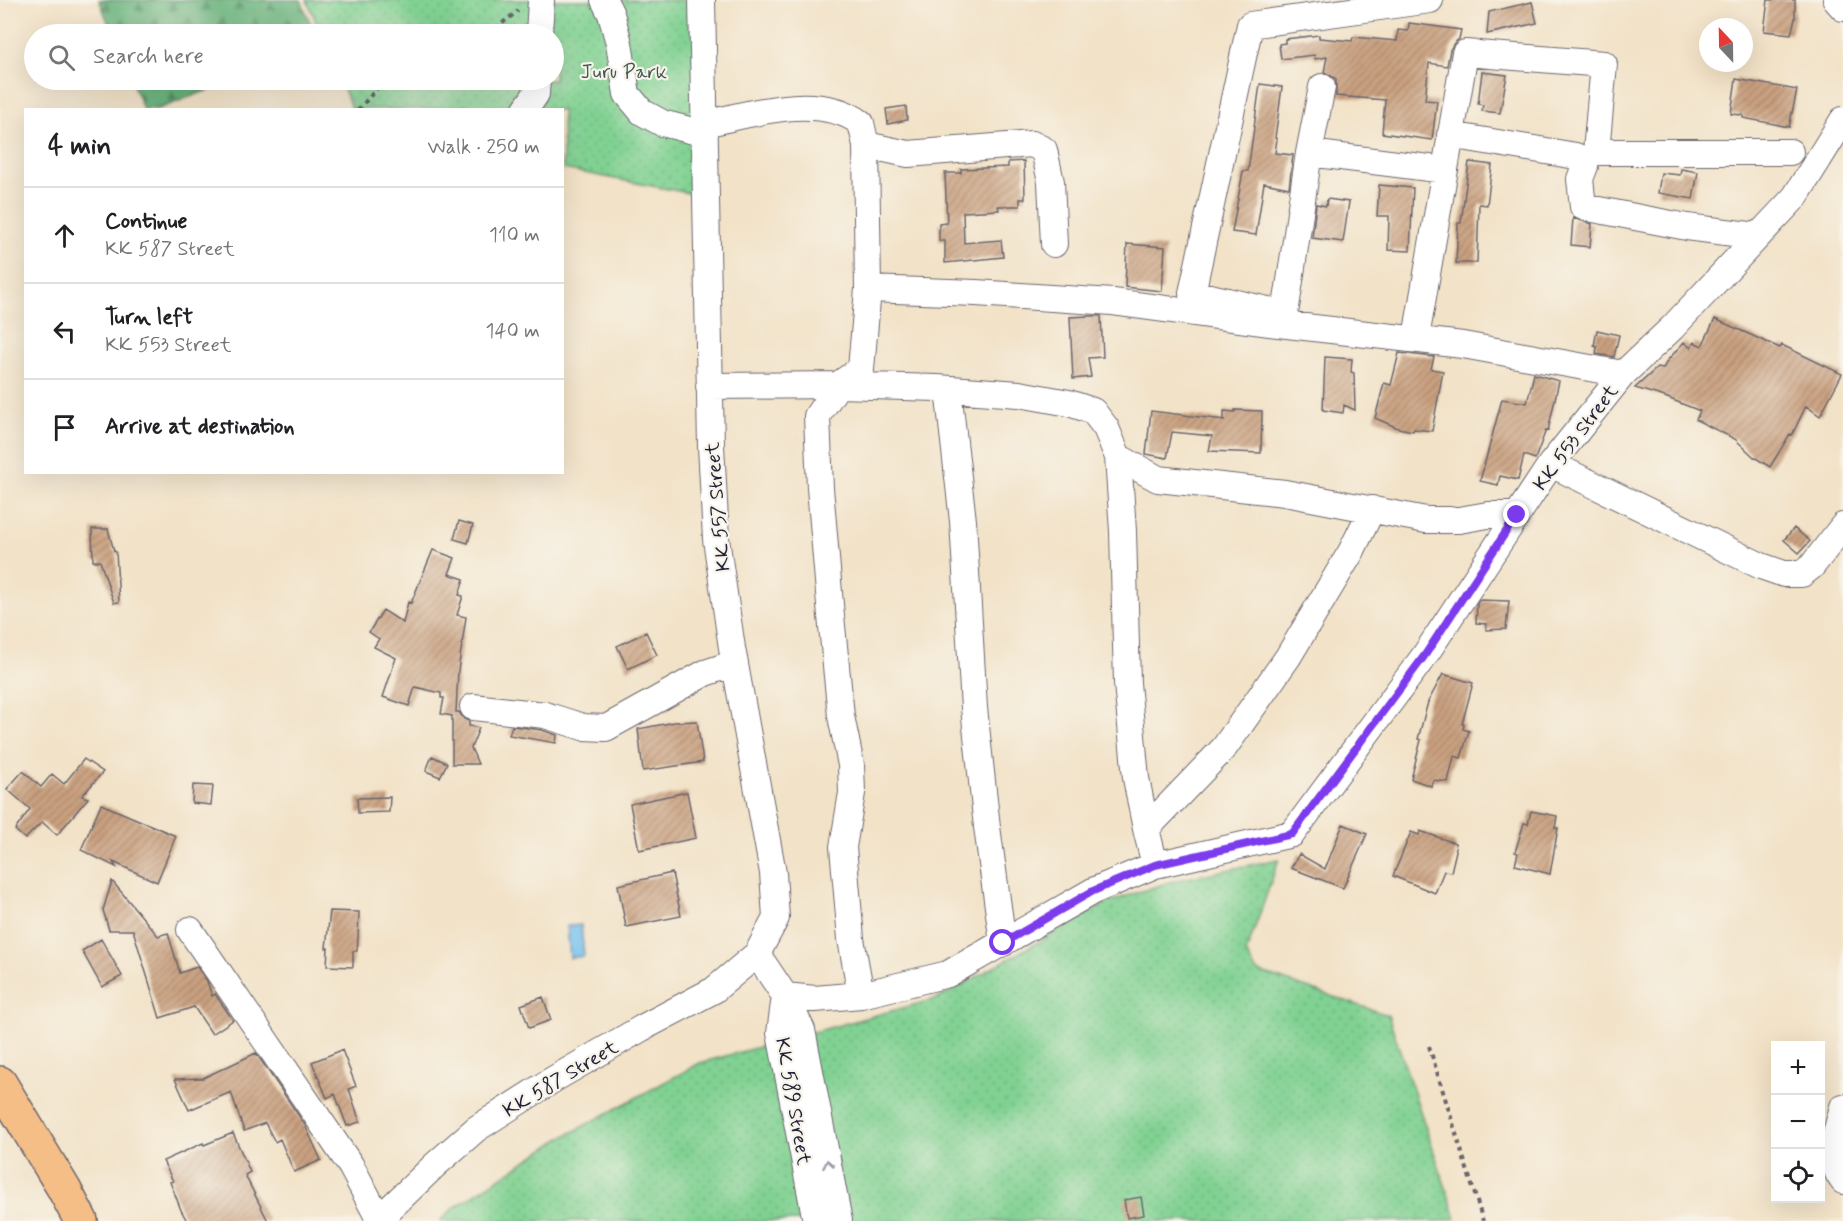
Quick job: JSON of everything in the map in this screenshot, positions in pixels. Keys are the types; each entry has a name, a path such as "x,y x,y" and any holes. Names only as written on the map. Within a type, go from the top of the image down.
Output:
{"main road":[{"path":"0,1083 81,1221"}],"street":[{"path":"604,0 611,14 619,43 627,94 642,112 662,123 705,129 763,110 823,107 849,114 861,123 866,145 868,289 861,369 838,385 817,416 820,488 833,638 841,716 851,765 852,793 843,847 851,939 861,995"},
{"name":"KK 557 Street","path":"702,0 709,386 716,538 735,663 773,873 776,918 757,954"},
{"path":"1322,87 1309,153 1285,314 1192,293 1250,25 1430,0"},
{"path":"1836,0 1843,8"},
{"path":"530,5 536,24"},
{"path":"1418,326 1465,53 1604,64 1596,152 1790,153"},
{"path":"526,108 536,90"},
{"name":"KK 553 Street","path":"1155,865 1292,834 1425,655 1551,464 1623,374 1672,328 1795,197 1843,120"},
{"path":"1450,135 1576,156 1586,166 1580,179 1583,207 1688,227 1757,236"},
{"path":"866,145 908,154 1032,144 1044,150 1051,182 1054,244"},
{"path":"1309,153 1445,170"},
{"path":"868,289 1113,302 1463,345 1623,374"},
{"path":"709,386 838,385 948,389 1019,394 1070,403 1093,411 1106,428 1118,457 1123,531 1127,683 1136,778 1155,865 1093,891 948,974 861,995 815,999 784,996 757,954"},
{"path":"948,389 963,521 974,708 1003,943"},
{"path":"1118,457 1158,479 1285,493 1426,520 1459,520 1488,515 1517,515"},
{"path":"1551,464 1761,566 1784,574 1802,574 1812,566 1843,526"},
{"path":"1146,829 1224,748 1275,675 1351,552 1372,508"},
{"path":"473,707 545,715 583,727 606,728 705,673 735,663"},
{"path":"190,930 351,1166 378,1220"},
{"name":"KK 587 Street","path":"378,1220 476,1129 554,1079 714,990 757,954"},
{"name":"KK 589 Street","path":"784,996 780,1033 816,1221"},
{"name":"KK 589 Street","path":"784,996 802,1030 838,1221"},
{"path":"1843,1107 1833,1153 1837,1174 1843,1181"}],"path":[{"path":"502,24 530,5"},
{"path":"360,108 376,90"},
{"path":"1429,1046 1483,1221"}],"green space":[{"path":"99,0 301,0 311,24 109,24"},
{"name":"Juru Park","path":"307,0 696,0 694,194 564,169 564,108 352,108 344,90 564,90 564,24 317,24"},
{"path":"135,90 208,90 161,108 143,108"},
{"path":"1279,859 1246,953 1256,971 1388,1015 1456,1218 1442,1221 440,1221 455,1207 558,1140 700,1063 939,998 1109,902 1169,882"}],"water":[{"path":"581,925 584,956 570,958 567,926"}],"building":[{"path":"1768,0 1795,0 1795,19 1791,34 1764,31"},
{"path":"1532,2 1537,23 1487,34 1489,12"},
{"path":"1409,23 1461,30 1459,39 1450,50 1447,66 1429,63 1425,100 1437,101 1432,140 1382,133 1385,100 1336,96 1336,79 1324,72 1327,57 1315,59 1314,55 1281,59 1279,44 1285,43 1285,39 1319,35 1319,38 1352,41 1353,37 1397,41 1398,30 1408,31"},
{"path":"1482,72 1507,75 1500,113 1482,111 1483,105 1478,104"},
{"path":"1736,79 1797,90 1789,127 1731,114"},
{"path":"1260,84 1282,87 1275,153 1293,155 1289,188 1264,183 1256,235 1232,232 1243,171 1248,171"},
{"path":"906,106 907,120 888,124 886,109"},
{"path":"1024,161 1025,199 1020,199 1020,206 998,206 999,210 963,212 964,243 1001,240 1003,257 945,263 945,241 939,241 939,224 947,223 945,173 961,173 961,169 1008,167 1008,162"},
{"path":"1469,162 1492,165 1487,205 1479,204 1477,263 1456,263 1458,223 1461,223"},
{"path":"1681,169 1698,172 1693,199 1658,193 1661,173 1680,175"},
{"path":"1379,185 1413,188 1410,251 1388,250 1389,216 1377,216"},
{"path":"1327,199 1349,202 1343,242 1312,238 1316,204 1326,206"},
{"path":"1573,218 1592,224 1590,247 1571,245"},
{"path":"1127,244 1165,247 1162,291 1125,287"},
{"path":"1101,316 1103,357 1088,358 1091,377 1073,379 1070,317"},
{"path":"1715,319 1780,348 1782,345 1842,374 1820,416 1806,406 1792,435 1790,434 1770,467 1754,457 1735,439 1696,420 1700,411 1635,388 1657,368 1663,369 1684,342 1691,348 1694,342 1702,346"},
{"path":"1597,330 1619,335 1614,357 1596,354 1597,347 1594,346"},
{"path":"1399,353 1434,357 1431,369 1443,371 1432,431 1398,428 1375,418 1384,383 1391,385"},
{"path":"1325,357 1352,359 1355,410 1344,405 1343,413 1323,410"},
{"path":"1534,374 1559,381 1548,431 1546,430 1535,459 1524,455 1518,480 1500,476 1498,485 1480,481 1502,399 1527,403"},
{"path":"1235,410 1262,411 1261,453 1209,451 1212,436 1172,432 1167,458 1146,454 1151,411 1224,420 1224,411 1235,412"},
{"path":"459,521 473,525 468,543 454,539"},
{"path":"1794,528 1810,541 1799,553 1784,540"},
{"path":"92,529 108,529 116,552 119,602 114,603 100,561 93,561"},
{"path":"433,550 455,558 449,574 464,579 459,595 463,596 457,615 466,617 458,671 456,712 469,721 469,726 479,728 471,748 478,764 452,764 452,716 441,714 444,698 441,698 441,693 415,687 409,706 383,697 396,658 374,647 379,639 369,632 383,610 403,623 408,602 411,603"},
{"path":"1479,600 1509,601 1506,629 1486,630 1486,624 1476,623"},
{"path":"646,632 657,655 628,669 617,646"},
{"path":"1443,674 1473,683 1462,724 1464,724 1463,729 1469,731 1461,758 1454,756 1448,782 1433,780 1431,786 1411,779 1428,702"},
{"path":"697,721 703,762 643,771 638,729 675,722"},
{"path":"512,726 542,730 557,735 556,743 509,735"},
{"path":"432,756 447,763 440,777 426,771"},
{"path":"84,759 103,772 82,796 88,798 57,835 42,822 25,839 15,830 30,809 7,789 23,771 41,787 52,774 64,784"},
{"path":"193,785 213,786 211,805 192,803"},
{"path":"687,792 696,838 639,850 630,804"},
{"path":"390,797 389,812 358,813 357,798"},
{"path":"101,804 176,836 157,882 113,862 116,867 81,850"},
{"path":"1531,811 1557,816 1555,828 1558,828 1550,874 1515,865 1518,853 1515,852 1524,823 1528,824"},
{"path":"1343,824 1367,834 1343,888 1291,868 1299,854 1325,869"},
{"path":"1420,831 1455,843 1456,851 1451,872 1444,871 1435,893 1393,876 1411,832 1419,835"},
{"path":"672,873 681,916 626,927 618,885"},
{"path":"112,881 158,936 168,933 180,973 197,967 207,981 212,996 215,994 233,1020 212,1034 194,1007 160,1018 133,930 109,930 103,910"},
{"path":"330,911 359,912 357,951 353,951 353,967 327,966 328,948 326,948"},
{"path":"101,939 122,976 102,987 82,951"},
{"path":"543,997 551,1020 529,1028 521,1005"},
{"path":"342,1050 356,1086 349,1089 360,1122 347,1126 335,1094 327,1098 312,1062"},
{"path":"256,1053 305,1125 321,1160 294,1172 280,1139 275,1142 265,1123 244,1131 231,1092 189,1110 175,1079 203,1078"},
{"path":"233,1133 250,1172 245,1175 268,1221 187,1221 170,1182 173,1181 163,1161 203,1143 204,1145"},
{"path":"1141,1197 1144,1215 1127,1218 1124,1200"}],"route":[{"path":"1003,943 1093,891 1155,865 1292,834 1425,655 1517,515"}]}
